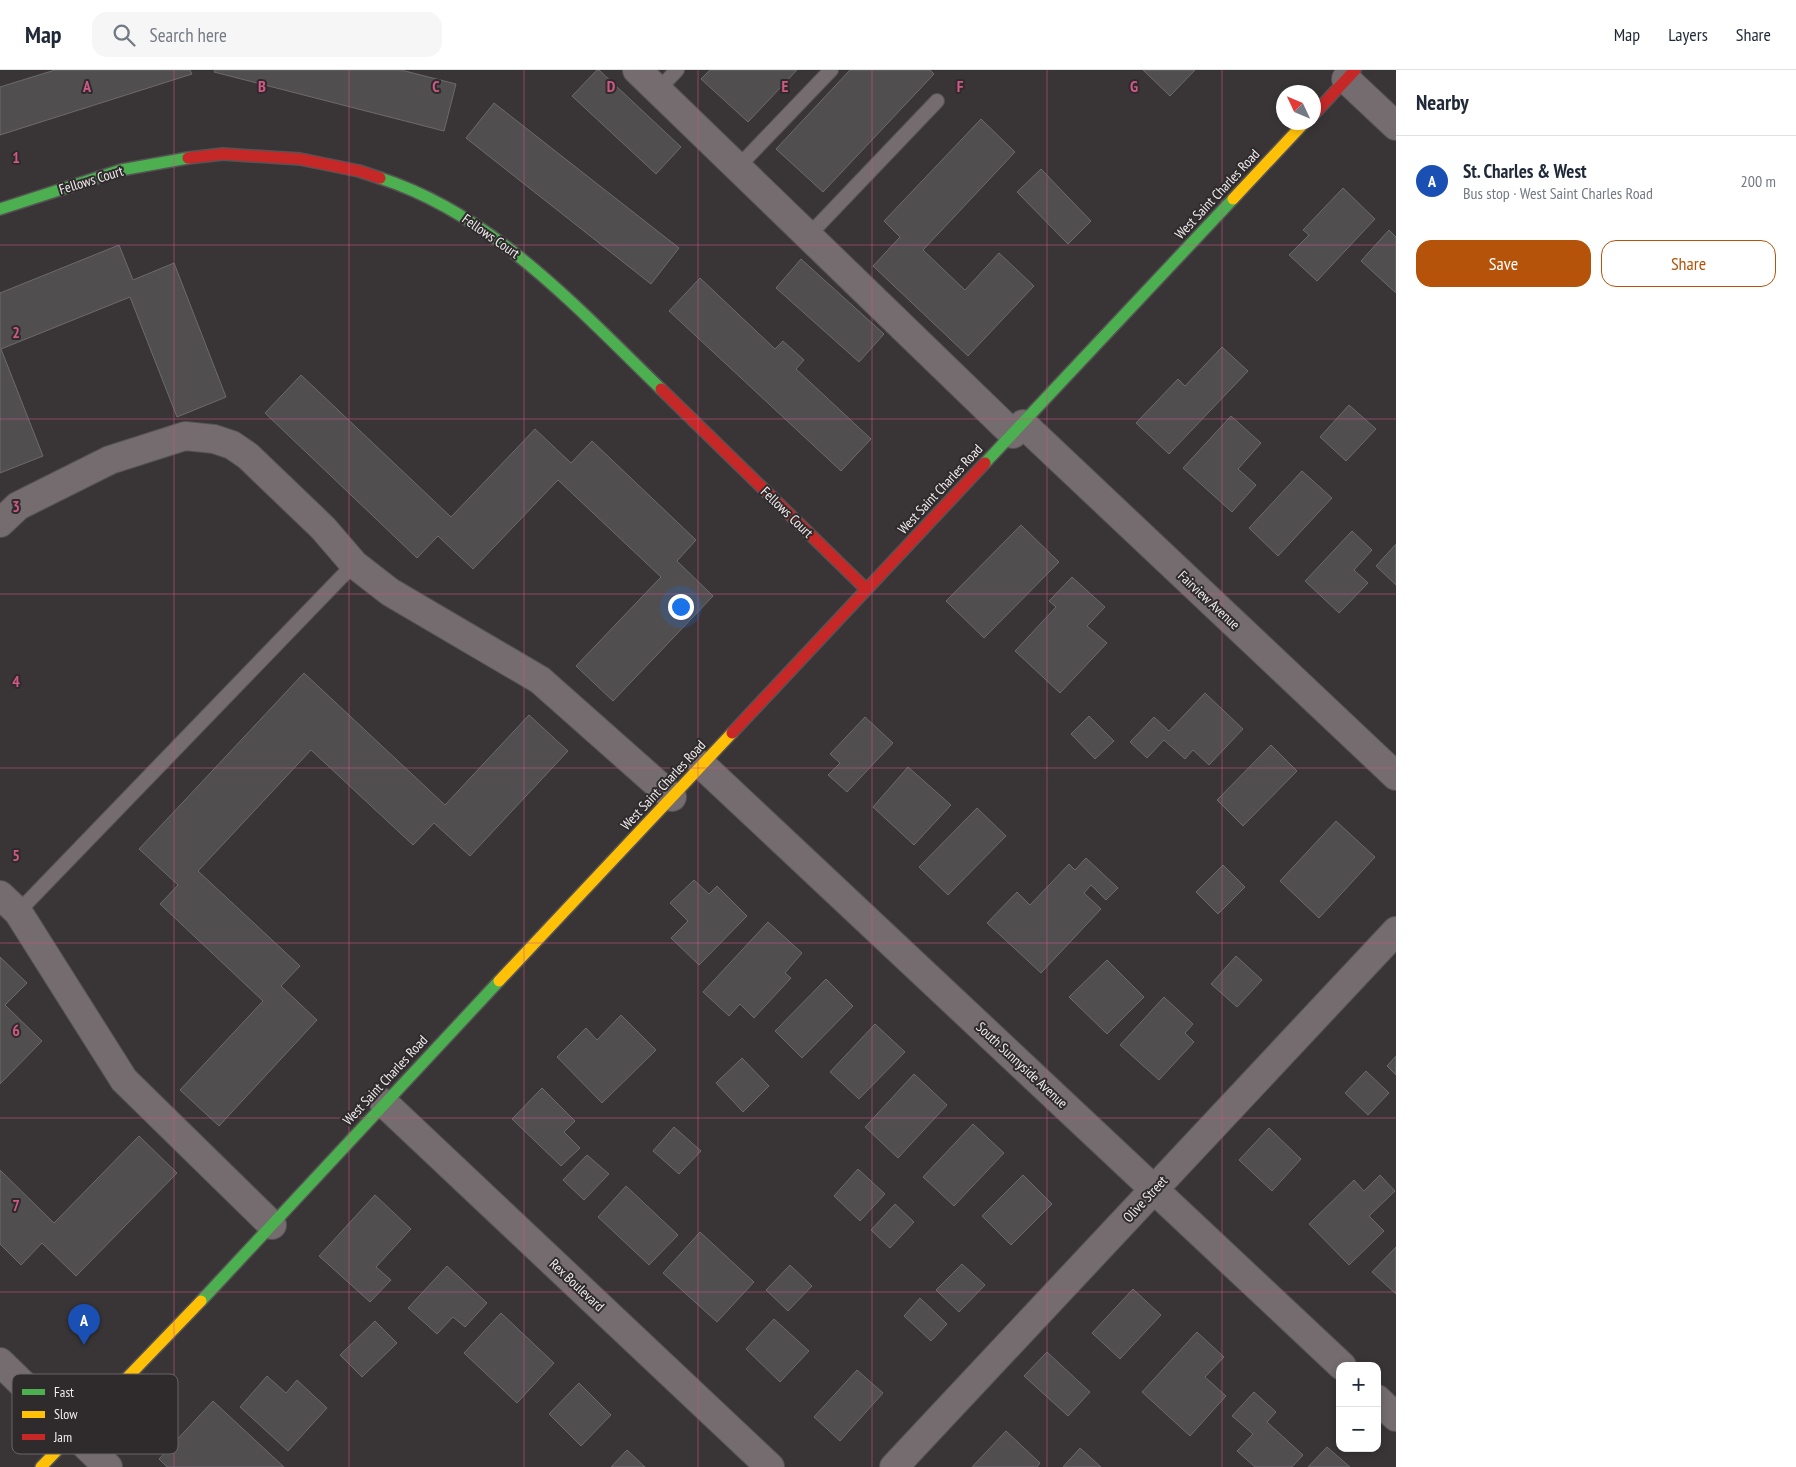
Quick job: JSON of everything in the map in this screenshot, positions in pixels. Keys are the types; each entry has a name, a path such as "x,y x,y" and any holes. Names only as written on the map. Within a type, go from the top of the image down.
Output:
{"main road":[{"path":"1321,106 1350,75"},
{"name":"West Saint Charles Road","path":"131,1374 1298,130"},
{"name":"Fellows Court","path":"0,209 121,170 174,160 223,154 300,159 387,180 424,195 462,215 509,246 571,302 866,590"},
{"name":"West Saint Charles Road","path":"41,1467 54,1454"}],"street":[{"path":"636,70 808,236 1018,429"},
{"path":"1350,75 1396,126"},
{"name":"Fairview Avenue","path":"1018,429 1396,776"},
{"path":"0,523 18,506 110,460 185,436 214,439 232,445 248,456 323,528 354,564 390,592 540,680 672,797"},
{"name":"South Sunnyside Avenue","path":"702,765 1338,1362"},
{"path":"9,904 124,1080 272,1225"},
{"name":"Olive Street","path":"894,1467 1396,932"},
{"name":"Rex Boulevard","path":"384,1103 770,1467"},
{"path":"0,1362 12,1374"},
{"path":"1381,1403 1396,1417"},
{"path":"94,1454 108,1467"}],"lane":[{"path":"658,90 678,70"},
{"path":"738,167 830,70"},
{"path":"808,236 937,100"},
{"path":"9,904 354,564"}],"building":[{"path":"55,70 190,70 192,74 0,135 0,87"},
{"path":"215,70 401,70 456,84 444,131 214,72"},
{"path":"597,70 681,147 656,174 572,96"},
{"path":"710,70 797,70 748,122 701,79"},
{"path":"850,70 930,70 934,74 823,192 776,149"},
{"path":"1143,70 1195,70 1170,96"},
{"path":"494,103 679,248 651,284 466,138"},
{"path":"981,119 1015,152 923,250 965,290 999,253 1034,286 968,356 873,266 900,237 884,221"},
{"path":"1041,169 1091,221 1068,244 1017,192"},
{"path":"1343,188 1375,219 1317,281 1289,255 1309,235 1303,230"},
{"path":"1389,230 1396,237 1396,293 1361,261"},
{"path":"119,245 133,280 174,263 226,397 177,417 130,297 1,349 43,456 0,473 0,293"},
{"path":"801,259 884,334 859,362 776,288"},
{"path":"700,278 775,349 783,341 804,360 796,369 871,439 841,471 669,311"},
{"path":"1222,347 1248,371 1169,454 1136,423 1178,379 1185,386"},
{"path":"301,375 451,517 535,429 571,463 592,441 696,540 677,561 713,596 613,701 576,666 661,577 558,480 473,569 438,536 417,558 265,413"},
{"path":"1349,405 1376,429 1346,461 1320,437"},
{"path":"1231,416 1261,443 1238,469 1256,485 1232,512 1183,468"},
{"path":"1302,471 1332,498 1278,556 1249,528"},
{"path":"1021,525 1059,562 984,638 946,601"},
{"path":"1352,531 1372,550 1354,570 1368,583 1339,613 1305,581"},
{"path":"1396,544 1396,585 1376,566"},
{"path":"1072,577 1105,607 1087,626 1107,643 1060,693 1015,651 1056,607 1049,601"},
{"path":"304,673 445,805 529,715 568,751 470,856 434,823 413,845 311,750 198,871 300,966 281,986 317,1020 219,1126 180,1090 263,1001 160,904 178,885 139,849"},
{"path":"1205,693 1243,729 1209,765 1193,750 1185,759 1164,740 1147,758 1130,742 1154,717 1169,731"},
{"path":"1089,716 1114,741 1095,759 1071,734"},
{"path":"865,717 893,743 847,792 828,775 840,763 830,754"},
{"path":"1271,745 1297,771 1243,826 1217,800"},
{"path":"908,767 951,805 914,845 873,807"},
{"path":"977,808 1006,836 948,895 919,867"},
{"path":"1336,821 1375,857 1319,918 1280,881"},
{"path":"1086,858 1118,888 1106,900 1091,885 1084,893 1101,909 1041,973 987,923 1017,892 1030,905 1069,864 1075,870"},
{"path":"1223,865 1245,887 1218,914 1196,892"},
{"path":"694,880 709,894 717,886 747,916 699,965 671,938 688,921 670,903"},
{"path":"768,922 802,953 785,973 791,978 754,1018 740,1004 729,1016 703,992"},
{"path":"1236,956 1262,980 1237,1007 1211,984"},
{"path":"0,957 27,983 5,1005 42,1041 0,1084"},
{"path":"1107,960 1144,997 1107,1034 1069,997"},
{"path":"826,979 853,1006 802,1058 775,1031"},
{"path":"1164,997 1193,1024 1185,1033 1194,1042 1159,1080 1120,1045"},
{"path":"621,1015 656,1050 602,1103 557,1057 586,1028 597,1040"},
{"path":"875,1024 905,1052 859,1099 830,1072"},
{"path":"1396,1056 1396,1075 1387,1066"},
{"path":"742,1058 769,1086 743,1112 716,1083"},
{"path":"1366,1071 1389,1093 1368,1115 1345,1093"},
{"path":"914,1074 947,1105 898,1158 865,1127"},
{"path":"542,1088 575,1121 564,1132 580,1148 561,1166 512,1119"},
{"path":"973,1124 1004,1153 954,1206 923,1177"},
{"path":"674,1127 701,1151 679,1174 653,1151"},
{"path":"1269,1128 1301,1159 1272,1191 1239,1160"},
{"path":"139,1136 177,1173 76,1276 42,1243 21,1265 0,1244 0,1170 54,1223"},
{"path":"587,1155 609,1174 584,1200 563,1180"},
{"path":"858,1169 885,1194 860,1221 834,1196"},
{"path":"1023,1175 1052,1204 1011,1245 982,1216"},
{"path":"1380,1175 1395,1191 1369,1216 1384,1231 1349,1265 1309,1224 1354,1180 1364,1191"},
{"path":"626,1186 678,1235 649,1265 598,1217"},
{"path":"375,1195 411,1229 376,1267 391,1280 370,1302 319,1256"},
{"path":"895,1204 914,1222 890,1248 871,1230"},
{"path":"700,1232 754,1282 717,1322 663,1273"},
{"path":"1396,1247 1396,1294 1372,1272"},
{"path":"962,1264 985,1285 959,1312 936,1290"},
{"path":"790,1265 812,1286 788,1311 766,1290"},
{"path":"447,1266 487,1303 465,1327 453,1317 437,1334 408,1308"},
{"path":"1133,1289 1161,1315 1120,1359 1092,1333"},
{"path":"920,1298 947,1324 931,1341 904,1316"},
{"path":"501,1313 554,1363 517,1403 464,1353"},
{"path":"774,1319 809,1351 780,1382 746,1349"},
{"path":"375,1321 397,1343 362,1377 340,1355"},
{"path":"1197,1332 1224,1357 1205,1377 1226,1396 1190,1436 1142,1392"},
{"path":"1047,1352 1090,1392 1068,1416 1024,1376"},
{"path":"857,1370 883,1393 840,1441 814,1417"},
{"path":"267,1376 286,1393 297,1380 327,1408 288,1451 240,1407"},
{"path":"579,1383 611,1415 581,1446 549,1414"},
{"path":"1254,1392 1276,1412 1267,1422 1303,1455 1292,1467 1255,1467 1237,1451 1253,1434 1232,1416"},
{"path":"213,1401 284,1467 167,1467 159,1459 164,1454 178,1454 178,1439"},
{"path":"1006,1431 1040,1463 1037,1467 972,1467"},
{"path":"1327,1447 1350,1467 1308,1467"},
{"path":"1080,1448 1101,1467 1063,1467"},
{"path":"627,1450 645,1467 611,1467"}],"traffic: fast":[{"path":"0,209 121,170 188,158"},
{"path":"380,178 421,194 460,215 497,240 565,296 661,389"},
{"path":"985,463 1233,199"},
{"path":"201,1301 499,981"}],"traffic: slow":[{"path":"1233,199 1298,130"},
{"path":"499,981 732,733"},
{"path":"131,1374 201,1301"},
{"path":"41,1467 54,1454"}],"traffic: jam":[{"path":"1321,106 1355,70"},
{"path":"188,158 223,154 300,159 359,171 380,178"},
{"path":"661,389 866,589"},
{"path":"732,733 985,463"}],"place":[{"name":"St. Charles & West","path":"84,1345"}]}
